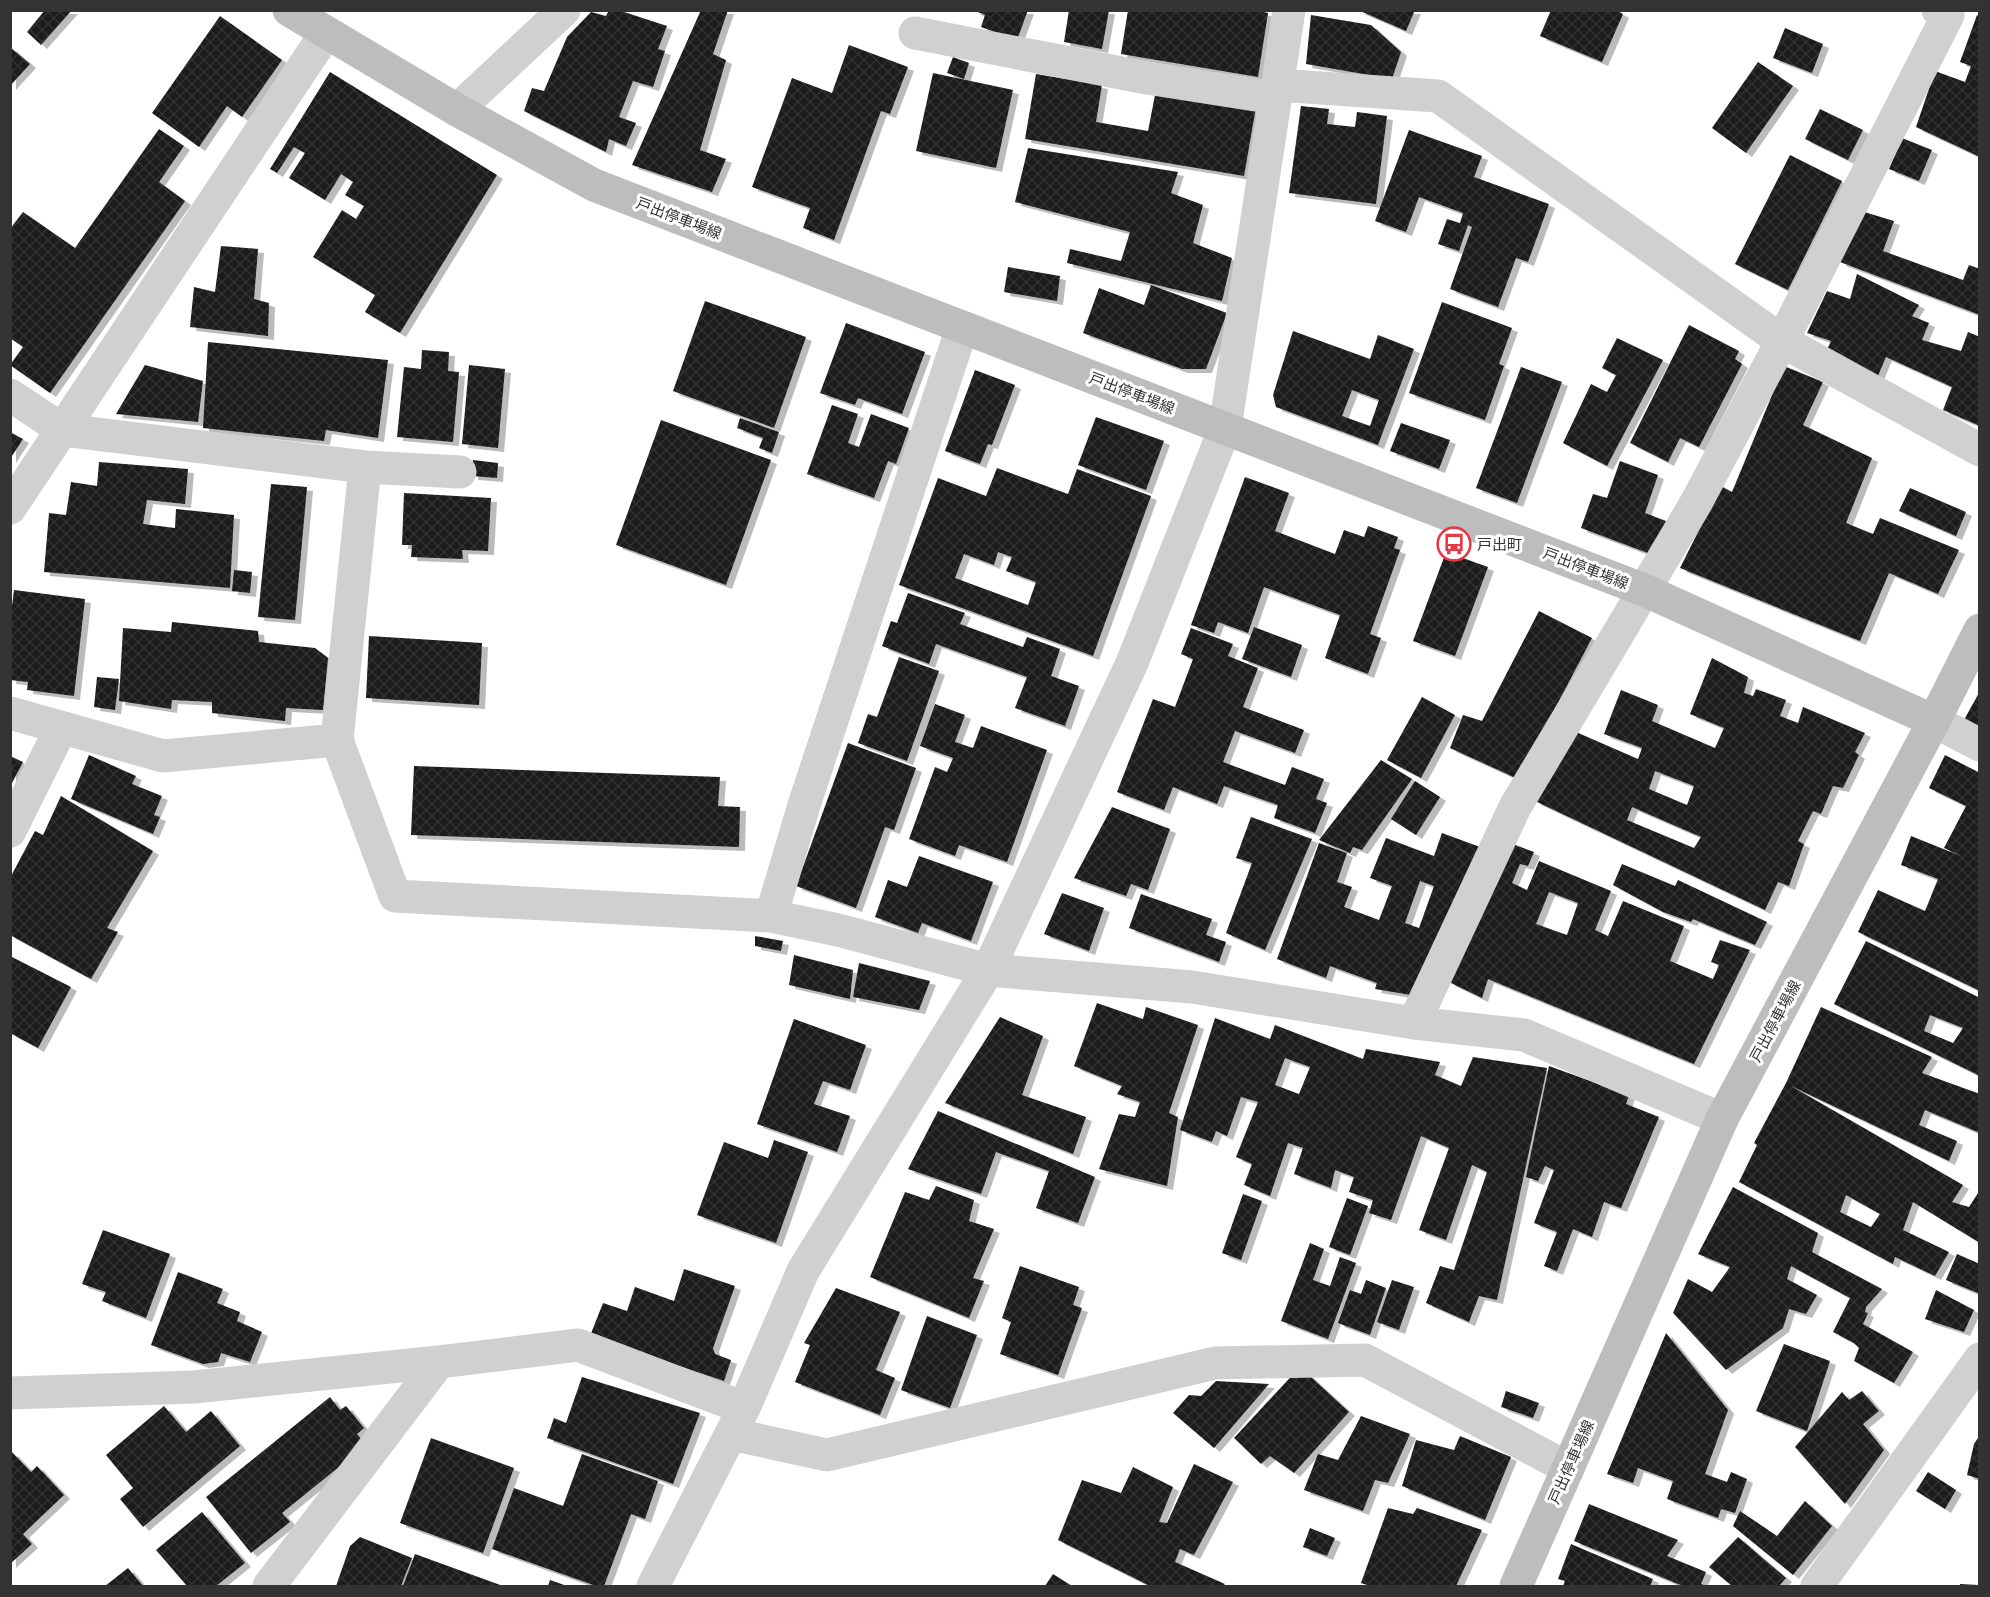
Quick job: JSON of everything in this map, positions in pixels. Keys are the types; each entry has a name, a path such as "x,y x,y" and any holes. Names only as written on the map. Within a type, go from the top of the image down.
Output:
{"main road":[{"name":"戸出停車場線","path":"289,10 457,110 594,185 1644,590 1934,721 1722,1119 1516,1587"},
{"path":"1934,721 1980,630"}],"street":[{"path":"457,110 564,10"},
{"path":"653,1587 738,1421 803,1271 988,970 1132,663 1225,428 1289,10"},
{"path":"1414,1023 1515,807 1696,503 1782,341 1948,15 1938,10"},
{"path":"10,507 326,33"},
{"path":"915,33 1147,78 1276,92 1438,96 1782,341 1980,450"},
{"path":"771,916 805,802 962,328"},
{"path":"10,395 63,430 365,468 460,472"},
{"path":"365,468 337,740 395,896 771,916 838,930 988,970 1192,987 1414,1023 1524,1035 1722,1119"},
{"path":"10,713 164,756 337,740"},
{"path":"1934,721 1980,745"},
{"path":"10,831 61,728"},
{"path":"10,1393 194,1387 578,1346 738,1421 827,1455 1215,1363 1365,1360 1568,1468"},
{"path":"1817,1587 1980,1359"},
{"path":"269,1587 439,1362"}],"building":[{"path":"45,10 72,10 41,45 27,32"},
{"path":"609,10 618,10 667,26 658,49 665,51 653,87 633,81 619,117 636,123 626,146 609,139 606,152 524,111 532,88 544,91 567,37 591,12 606,16"},
{"path":"701,10 728,10 713,54 726,60 700,150 726,159 712,192 632,165"},
{"path":"973,10 1028,10 1017,40 981,27 985,15"},
{"path":"1069,10 1109,10 1102,49 1064,42"},
{"path":"1128,10 1254,10 1268,13 1258,77 1121,54"},
{"path":"1358,10 1415,10 1406,31"},
{"path":"1551,10 1616,10 1623,14 1602,62 1540,36"},
{"path":"1311,15 1371,25 1401,52 1392,79 1306,64"},
{"path":"1977,15 1980,17 1980,157 1916,127 1935,71 1965,82 1971,66 1960,62"},
{"path":"220,16 282,60 242,117 227,106 199,147 152,113"},
{"path":"1785,28 1823,44 1812,73 1773,58"},
{"path":"849,45 908,67 890,114 881,111 834,240 803,228 810,208 752,187 792,78 832,93"},
{"path":"10,47 30,64 10,86"},
{"path":"953,57 969,63 964,79 947,73"},
{"path":"1758,62 1793,86 1746,153 1712,128"},
{"path":"330,72 497,175 400,333 365,312 375,295 313,257 342,210 356,219 364,206 345,195 353,182 341,174 325,200 289,178 305,153 294,147 277,173 270,169"},
{"path":"933,73 1013,90 996,168 916,151"},
{"path":"1036,74 1102,85 1096,122 1148,131 1156,90 1256,107 1244,176 1025,139"},
{"path":"1301,106 1329,109 1327,124 1355,127 1357,112 1387,116 1376,204 1289,193"},
{"path":"1820,109 1863,130 1848,160 1805,139"},
{"path":"159,129 184,146 159,182 185,201 50,393 10,365 23,347 10,338 10,229 23,212 75,248"},
{"path":"1409,130 1482,156 1474,177 1549,204 1528,262 1516,258 1498,307 1450,289 1472,227 1468,225 1459,251 1438,244 1447,219 1460,223 1463,213 1419,197 1406,232 1375,221"},
{"path":"1902,138 1932,150 1919,181 1889,169"},
{"path":"1028,148 1178,172 1171,193 1203,205 1193,243 1232,258 1222,301 1067,263 1070,249 1121,261 1130,232 1015,202"},
{"path":"1790,155 1842,181 1788,290 1735,264"},
{"path":"1861,211 1894,221 1883,251 1963,280 1969,265 1980,269 1980,315 1840,262"},
{"path":"221,246 258,249 254,299 269,303 268,336 190,327 194,287 215,292"},
{"path":"1008,267 1060,276 1057,301 1004,292"},
{"path":"1857,274 1919,305 1912,316 1929,323 1922,340 1961,351 1968,332 1980,337 1980,426 1943,410 1952,387 1886,357 1877,378 1825,354 1831,341 1807,333 1827,291 1850,299"},
{"path":"1151,285 1227,313 1206,369 1182,369 1083,333 1099,288 1144,305"},
{"path":"705,301 806,337 774,428 673,391"},
{"path":"1442,302 1512,328 1499,364 1504,366 1485,420 1409,393"},
{"path":"846,323 925,352 902,414 858,398 855,405 820,393"},
{"path":"1689,325 1739,351 1735,359 1742,364 1699,447 1680,438 1668,462 1630,443"},
{"path":"1293,331 1370,359 1378,335 1414,349 1378,445 1276,407 1273,395","holes":["1352,390 1379,400 1370,426 1342,416"]},
{"path":"1617,338 1663,360 1607,466 1563,443 1591,384 1607,392 1616,375 1602,368"},
{"path":"208,342 388,360 378,438 326,430 324,441 203,428"},
{"path":"422,350 449,352 448,371 459,372 453,442 397,437 404,367 421,369"},
{"path":"145,365 203,381 198,422 116,414"},
{"path":"469,365 505,369 498,448 462,444"},
{"path":"1784,366 1823,382 1803,425 1872,458 1846,523 1873,534 1880,518 1959,550 1938,594 1889,573 1860,641 1680,568 1721,486 1732,492"},
{"path":"1521,367 1562,382 1517,503 1476,488"},
{"path":"975,370 1015,385 992,445 988,444 980,464 945,451"},
{"path":"832,405 858,414 848,443 859,447 871,414 909,428 896,464 888,461 874,498 807,474"},
{"path":"1096,417 1164,441 1146,490 1078,465"},
{"path":"740,418 779,432 772,453 759,448 763,438 737,428"},
{"path":"661,420 771,460 726,585 616,545"},
{"path":"1401,423 1450,440 1439,469 1390,451"},
{"path":"10,432 23,439 10,459"},
{"path":"473,460 498,463 497,478 472,476"},
{"path":"1620,461 1658,475 1645,513 1666,521 1653,555 1581,528 1593,494 1607,498"},
{"path":"99,462 188,469 185,504 147,500 143,524 175,528 176,509 234,515 230,588 44,572 49,513 66,515 71,482 97,486"},
{"path":"997,468 1068,494 1077,469 1151,496 1093,656 899,585 938,478 986,496","holes":["998,552 1012,557 1006,571 1036,582 1028,605 955,578 964,554 994,565"]},
{"path":"1245,477 1289,493 1275,531 1335,554 1344,530 1364,537 1368,526 1398,537 1394,548 1400,550 1370,634 1381,638 1368,674 1325,658 1340,615 1264,587 1248,633 1218,622 1214,633 1191,625"},
{"path":"271,484 307,487 295,620 258,617"},
{"path":"1910,488 1966,512 1956,536 1899,511"},
{"path":"404,493 491,498 488,551 462,550 463,559 411,557 412,545 402,545"},
{"path":"1446,552 1488,567 1455,656 1413,641"},
{"path":"234,570 252,572 250,593 232,591"},
{"path":"14,590 85,599 74,696 27,690 28,682 10,680 10,622"},
{"path":"908,593 965,613 960,624 1023,647 1027,637 1060,649 1051,676 1079,686 1065,726 1015,708 1027,677 936,644 929,664 882,646 891,621 897,623"},
{"path":"1539,611 1592,638 1518,779 1450,748 1463,715 1482,721"},
{"path":"172,622 258,631 259,642 315,648 328,658 323,710 286,708 285,721 212,713 212,702 172,700 171,709 119,701 123,628 171,632"},
{"path":"1254,627 1302,645 1291,677 1242,659"},
{"path":"1191,628 1233,644 1228,656 1258,668 1243,707 1304,730 1295,753 1235,731 1223,762 1285,785 1292,767 1324,779 1316,799 1327,803 1315,833 1274,818 1278,805 1224,786 1217,804 1173,787 1164,810 1117,792 1153,699 1175,707 1193,659 1181,654"},
{"path":"369,636 482,643 479,705 366,698"},
{"path":"899,657 939,671 907,761 858,743 868,714 877,717"},
{"path":"1712,658 1748,677 1744,693 1753,696 1756,689 1786,700 1780,716 1798,723 1803,707 1865,733 1855,752 1859,755 1843,788 1833,786 1821,814 1813,811 1798,841 1804,844 1789,886 1778,882 1765,910 1535,801 1576,732 1638,759 1642,748 1604,734 1621,690 1658,705 1652,721 1715,748 1724,728 1690,714","holes":["1655,771 1694,786 1687,805 1649,789","1632,807 1701,837 1694,848 1627,820"]},
{"path":"97,677 119,679 115,710 94,707"},
{"path":"1980,691 1980,728 1964,720"},
{"path":"1422,697 1455,715 1421,778 1387,760"},
{"path":"935,704 965,715 955,742 973,748 981,726 1047,750 1007,862 959,845 955,856 909,839 935,767 947,772 953,758 920,746"},
{"path":"848,743 916,768 894,830 885,827 856,908 796,886"},
{"path":"89,755 136,776 132,784 162,796 154,815 160,817 153,834 71,799"},
{"path":"1945,755 1980,773 1980,991 1858,932 1878,890 1925,911 1938,879 1901,865 1911,836 1961,856 1944,848 1966,806 1929,788"},
{"path":"10,756 23,762 10,787"},
{"path":"1381,760 1412,779 1362,850 1353,847 1350,853 1319,840"},
{"path":"414,766 720,777 718,806 740,807 739,847 411,835"},
{"path":"1415,781 1440,797 1416,835 1391,819"},
{"path":"61,796 153,851 107,928 118,932 91,979 10,935 10,878 35,831 43,835"},
{"path":"1112,807 1170,829 1148,890 1131,884 1126,896 1074,878"},
{"path":"1251,817 1312,839 1265,950 1226,933 1252,863 1236,858"},
{"path":"1442,833 1480,847 1417,996 1375,989 1377,983 1330,966 1326,978 1277,959 1319,843 1347,853 1337,882 1352,887 1344,907 1379,920 1392,886 1370,878 1386,838 1434,856","holes":["1420,881 1434,886 1419,928 1405,923"]},
{"path":"1510,843 1534,852 1528,866 1520,864 1512,883 1527,890 1539,861 1611,891 1595,930 1608,936 1623,901 1684,926 1670,961 1713,979 1719,965 1711,962 1720,940 1750,950 1694,1064 1488,979 1482,998 1449,982","holes":["1549,892 1578,903 1567,935 1536,924"]},
{"path":"919,856 993,882 971,941 922,923 918,933 875,917 888,880 907,887"},
{"path":"1622,864 1675,886 1678,880 1767,922 1755,945 1693,919 1691,922 1663,912 1613,885"},
{"path":"1062,893 1104,908 1089,951 1044,934"},
{"path":"1141,894 1212,919 1206,935 1226,942 1219,962 1129,928"},
{"path":"755,936 783,941 781,951 755,946"},
{"path":"1866,941 1980,998 1980,1076 1834,1004","holes":["1930,1015 1963,1028 1953,1043 1924,1031"]},
{"path":"794,955 853,970 850,999 789,985"},
{"path":"10,956 71,987 38,1048 10,1033"},
{"path":"859,963 930,981 919,1010 853,997"},
{"path":"1097,1003 1143,1019 1146,1007 1198,1025 1169,1113 1178,1117 1167,1186 1099,1169 1119,1114 1135,1117 1140,1102 1117,1094 1122,1086 1074,1066"},
{"path":"1821,1007 1932,1057 1922,1073 1980,1094 1980,1133 1925,1110 1919,1125 1957,1141 1949,1161 1791,1086 1963,1185 1952,1202 1969,1207 1980,1190 1980,1243 1913,1202 1903,1230 1949,1252 1935,1276 1895,1257 1893,1264 1739,1182 1757,1145 1754,1143 1786,1083","holes":["1846,1195 1880,1214 1871,1227 1840,1212"]},
{"path":"1000,1017 1043,1036 1022,1095 1086,1117 1073,1154 945,1103"},
{"path":"1215,1018 1270,1039 1275,1025 1363,1059 1366,1049 1440,1062 1435,1075 1461,1086 1473,1057 1547,1068 1497,1300 1479,1296 1469,1322 1426,1303 1440,1266 1454,1270 1487,1172 1472,1165 1446,1240 1419,1230 1449,1148 1421,1136 1391,1220 1369,1213 1373,1200 1349,1192 1354,1177 1335,1170 1331,1188 1294,1174 1303,1148 1288,1143 1270,1196 1244,1185 1252,1164 1236,1157 1258,1102 1241,1097 1227,1136 1216,1131 1212,1142 1180,1130","holes":["1285,1058 1310,1067 1299,1094 1275,1085"]},
{"path":"794,1019 866,1045 850,1090 823,1081 814,1104 850,1116 837,1152 757,1124"},
{"path":"1549,1066 1629,1095 1626,1104 1659,1117 1621,1208 1604,1202 1592,1237 1573,1229 1557,1271 1544,1266 1557,1232 1534,1223 1554,1170 1545,1166 1538,1181 1526,1177"},
{"path":"938,1111 1095,1177 1078,1223 1036,1208 1049,1171 996,1152 981,1194 908,1169"},
{"path":"774,1140 808,1152 776,1243 697,1215 724,1142 768,1158"},
{"path":"936,1186 974,1200 969,1221 994,1229 973,1278 984,1281 969,1318 870,1277 905,1192 929,1200"},
{"path":"1733,1187 1818,1233 1812,1252 1882,1289 1866,1307 1865,1312 1868,1313 1863,1324 1913,1352 1894,1383 1854,1361 1859,1348 1833,1332 1850,1298 1791,1266 1787,1279 1817,1295 1806,1314 1789,1309 1783,1328 1726,1370 1673,1313 1688,1279 1712,1292 1730,1267 1698,1254"},
{"path":"1243,1194 1262,1201 1241,1260 1222,1253"},
{"path":"1347,1198 1368,1206 1350,1255 1329,1247"},
{"path":"103,1230 170,1254 146,1318 102,1301 106,1292 82,1284"},
{"path":"1310,1243 1324,1249 1313,1280 1330,1286 1340,1257 1356,1263 1328,1339 1281,1321"},
{"path":"1957,1254 1980,1264 1980,1294 1946,1280"},
{"path":"1020,1266 1079,1287 1073,1305 1082,1308 1058,1375 1000,1354 1011,1322 1002,1318"},
{"path":"684,1269 735,1286 713,1348 715,1354 731,1360 724,1381 590,1336 603,1303 627,1311 635,1287 674,1301"},
{"path":"178,1272 223,1289 217,1303 240,1312 237,1321 262,1332 250,1362 221,1353 218,1362 203,1364 151,1345"},
{"path":"1366,1280 1386,1288 1370,1335 1338,1323 1350,1290 1361,1294"},
{"path":"1392,1280 1414,1287 1399,1330 1377,1322"},
{"path":"836,1288 900,1312 876,1370 895,1378 880,1415 795,1382 810,1345 804,1343"},
{"path":"1936,1290 1974,1310 1964,1332 1925,1319"},
{"path":"927,1316 977,1335 950,1408 901,1390"},
{"path":"1666,1333 1728,1410 1705,1474 1727,1482 1731,1472 1747,1479 1735,1513 1721,1509 1718,1518 1667,1499 1673,1481 1638,1468 1633,1483 1607,1474"},
{"path":"1784,1344 1830,1361 1807,1431 1756,1411"},
{"path":"1300,1367 1349,1412 1294,1473 1270,1456 1261,1464 1234,1438"},
{"path":"582,1377 700,1413 673,1484 547,1438 554,1418 566,1423"},
{"path":"1216,1381 1269,1384 1214,1448 1173,1413 1189,1395 1201,1396"},
{"path":"1506,1391 1539,1403 1533,1418 1501,1407"},
{"path":"1862,1391 1879,1411 1863,1424 1884,1450 1845,1504 1795,1447 1842,1392 1849,1400"},
{"path":"330,1397 340,1410 346,1406 364,1428 357,1434 366,1445 282,1513 290,1522 251,1553 206,1497"},
{"path":"164,1406 186,1432 211,1411 240,1446 143,1527 120,1499 133,1488 106,1455"},
{"path":"1361,1416 1410,1434 1388,1483 1375,1480 1363,1511 1304,1490 1318,1454 1338,1460"},
{"path":"1980,1435 1980,1479 1967,1475 1974,1444"},
{"path":"1460,1436 1511,1457 1485,1520 1402,1486 1416,1440 1454,1450"},
{"path":"431,1438 514,1468 483,1553 400,1523"},
{"path":"12,1452 31,1472 37,1466 64,1495 23,1534 32,1544 10,1564 10,1454"},
{"path":"582,1454 658,1481 645,1519 631,1514 604,1586 596,1586 492,1549 514,1488 563,1506"},
{"path":"1194,1464 1233,1482 1194,1555 1180,1549 1175,1562 1225,1584 1223,1586 1150,1586 1058,1540 1082,1480 1121,1493 1133,1467 1173,1487 1159,1522 1167,1523"},
{"path":"1928,1472 1956,1490 1945,1509 1916,1491"},
{"path":"1805,1501 1832,1526 1793,1575 1733,1526 1740,1511 1777,1536"},
{"path":"1589,1504 1678,1540 1667,1556 1706,1572 1701,1584 1707,1586 1683,1586 1574,1541"},
{"path":"1388,1508 1413,1514 1417,1508 1482,1530 1456,1586 1370,1586 1361,1583"},
{"path":"202,1512 245,1563 216,1586 187,1586 156,1550"},
{"path":"1310,1528 1335,1538 1327,1556 1303,1547"},
{"path":"360,1537 412,1558 401,1586 336,1586 350,1546"},
{"path":"1738,1537 1786,1578 1779,1586 1732,1586 1709,1567"},
{"path":"1571,1544 1653,1579 1650,1586 1563,1586 1565,1581 1558,1579"},
{"path":"415,1554 503,1586 403,1586"},
{"path":"128,1568 143,1586 105,1586"},
{"path":"1053,1574 1072,1586 1045,1586"},
{"path":"550,1580 567,1586 548,1586"},
{"path":"1960,1584 1978,1585 1978,1586 1960,1586"}],"place":[{"name":"戸出町","path":"1454,544"}]}
